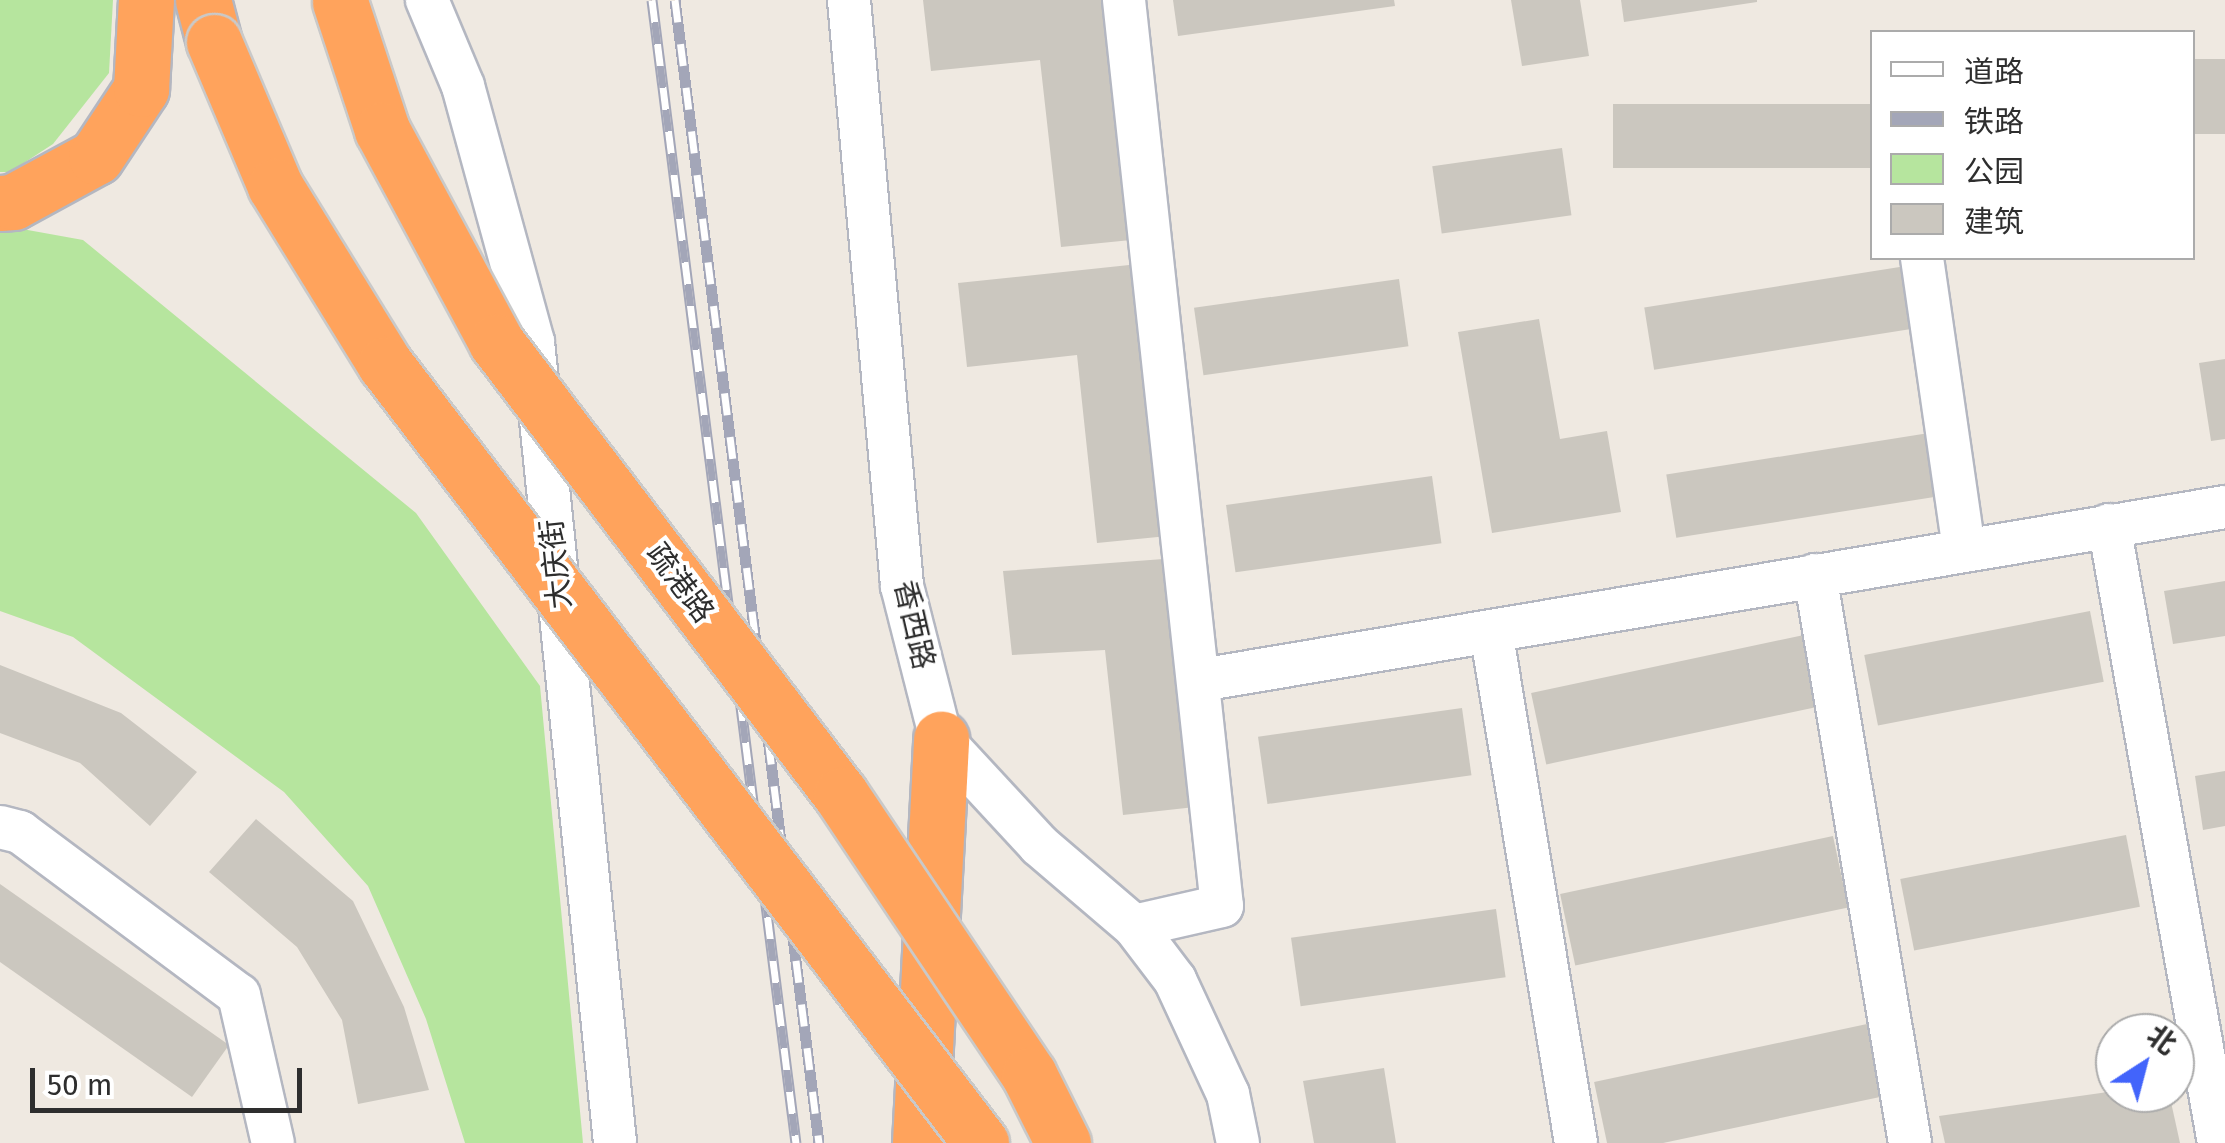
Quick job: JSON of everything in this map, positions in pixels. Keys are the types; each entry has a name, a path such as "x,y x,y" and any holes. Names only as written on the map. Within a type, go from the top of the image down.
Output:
{"highway":[{"path":"0,203 13,202 96,157 141,90 146,0"},
{"name":"疏港路","path":"340,1 382,130 496,342 841,795 1029,1076 1063,1143"},
{"path":"208,14 275,186 386,364 981,1143"},
{"path":"920,1143 941,738"}],"street":[{"name":"大庆街","path":"427,0 463,86 533,342 615,1143"},
{"name":"香西路","path":"849,0 902,586 941,738 1040,844 1134,926 1175,980 1210,1052 1238,1143"},
{"path":"1124,0 1222,906 1134,926"},
{"path":"1922,260 1964,550"},
{"path":"1200,680 2225,508"},
{"path":"2110,525 2219,1143"},
{"path":"1815,575 1910,1143"},
{"path":"1492,630 1576,1143"},
{"path":"0,826 20,832 239,995 273,1143"}],"green space":[{"path":"0,0 113,0 109,73 53,144 10,172 0,172"},
{"path":"0,225 83,240 416,513 540,686 583,1143 465,1143 426,1019 368,886 284,792 73,637 0,611"}],"building":[{"path":"923,0 1115,0 1141,239 1061,247 1040,60 931,71"},
{"path":"1173,0 1394,0 1395,6 1178,36"},
{"path":"1511,0 1580,0 1589,56 1522,66"},
{"path":"1621,0 1757,0 1757,2 1624,22"},
{"path":"2195,59 2225,59 2225,134 2195,134"},
{"path":"1613,104 1870,104 1870,168 1613,168"},
{"path":"1562,148 1571,215 1442,234 1432,166"},
{"path":"1148,263 1178,535 1097,543 1077,355 967,367 958,283"},
{"path":"1906,266 1916,328 1654,370 1644,307"},
{"path":"1399,279 1408,346 1203,375 1194,308"},
{"path":"1539,319 1560,439 1607,431 1621,512 1492,533 1458,332"},
{"path":"2225,359 2225,439 2211,441 2199,363"},
{"path":"1929,433 1939,496 1676,538 1666,475"},
{"path":"1432,476 1441,543 1235,572 1226,505"},
{"path":"1177,558 1204,806 1123,815 1105,650 1012,655 1003,571"},
{"path":"2225,581 2225,636 2173,644 2164,591"},
{"path":"2090,611 2104,682 1878,726 1864,655"},
{"path":"1804,635 1819,706 1546,764 1531,693"},
{"path":"0,665 121,713 197,772 150,826 80,763 0,733"},
{"path":"1462,708 1471,775 1267,804 1258,737"},
{"path":"2225,771 2225,826 2203,830 2195,776"},
{"path":"256,819 353,901 404,1007 429,1090 358,1104 342,1020 297,947 209,872"},
{"path":"2126,835 2140,907 1914,951 1900,879"},
{"path":"1833,836 1848,907 1575,965 1560,894"},
{"path":"0,884 229,1045 192,1097 0,962"},
{"path":"1496,909 1506,977 1301,1006 1291,938"},
{"path":"1867,1024 1882,1096 1663,1143 1607,1143 1594,1082"},
{"path":"1384,1068 1396,1143 1314,1143 1303,1081"},
{"path":"2095,1094 2095,1113 2173,1113 2180,1143 1945,1143 1939,1116"}],"railway":[{"path":"652,0 796,1143"},
{"path":"675,0 819,1143"}]}
